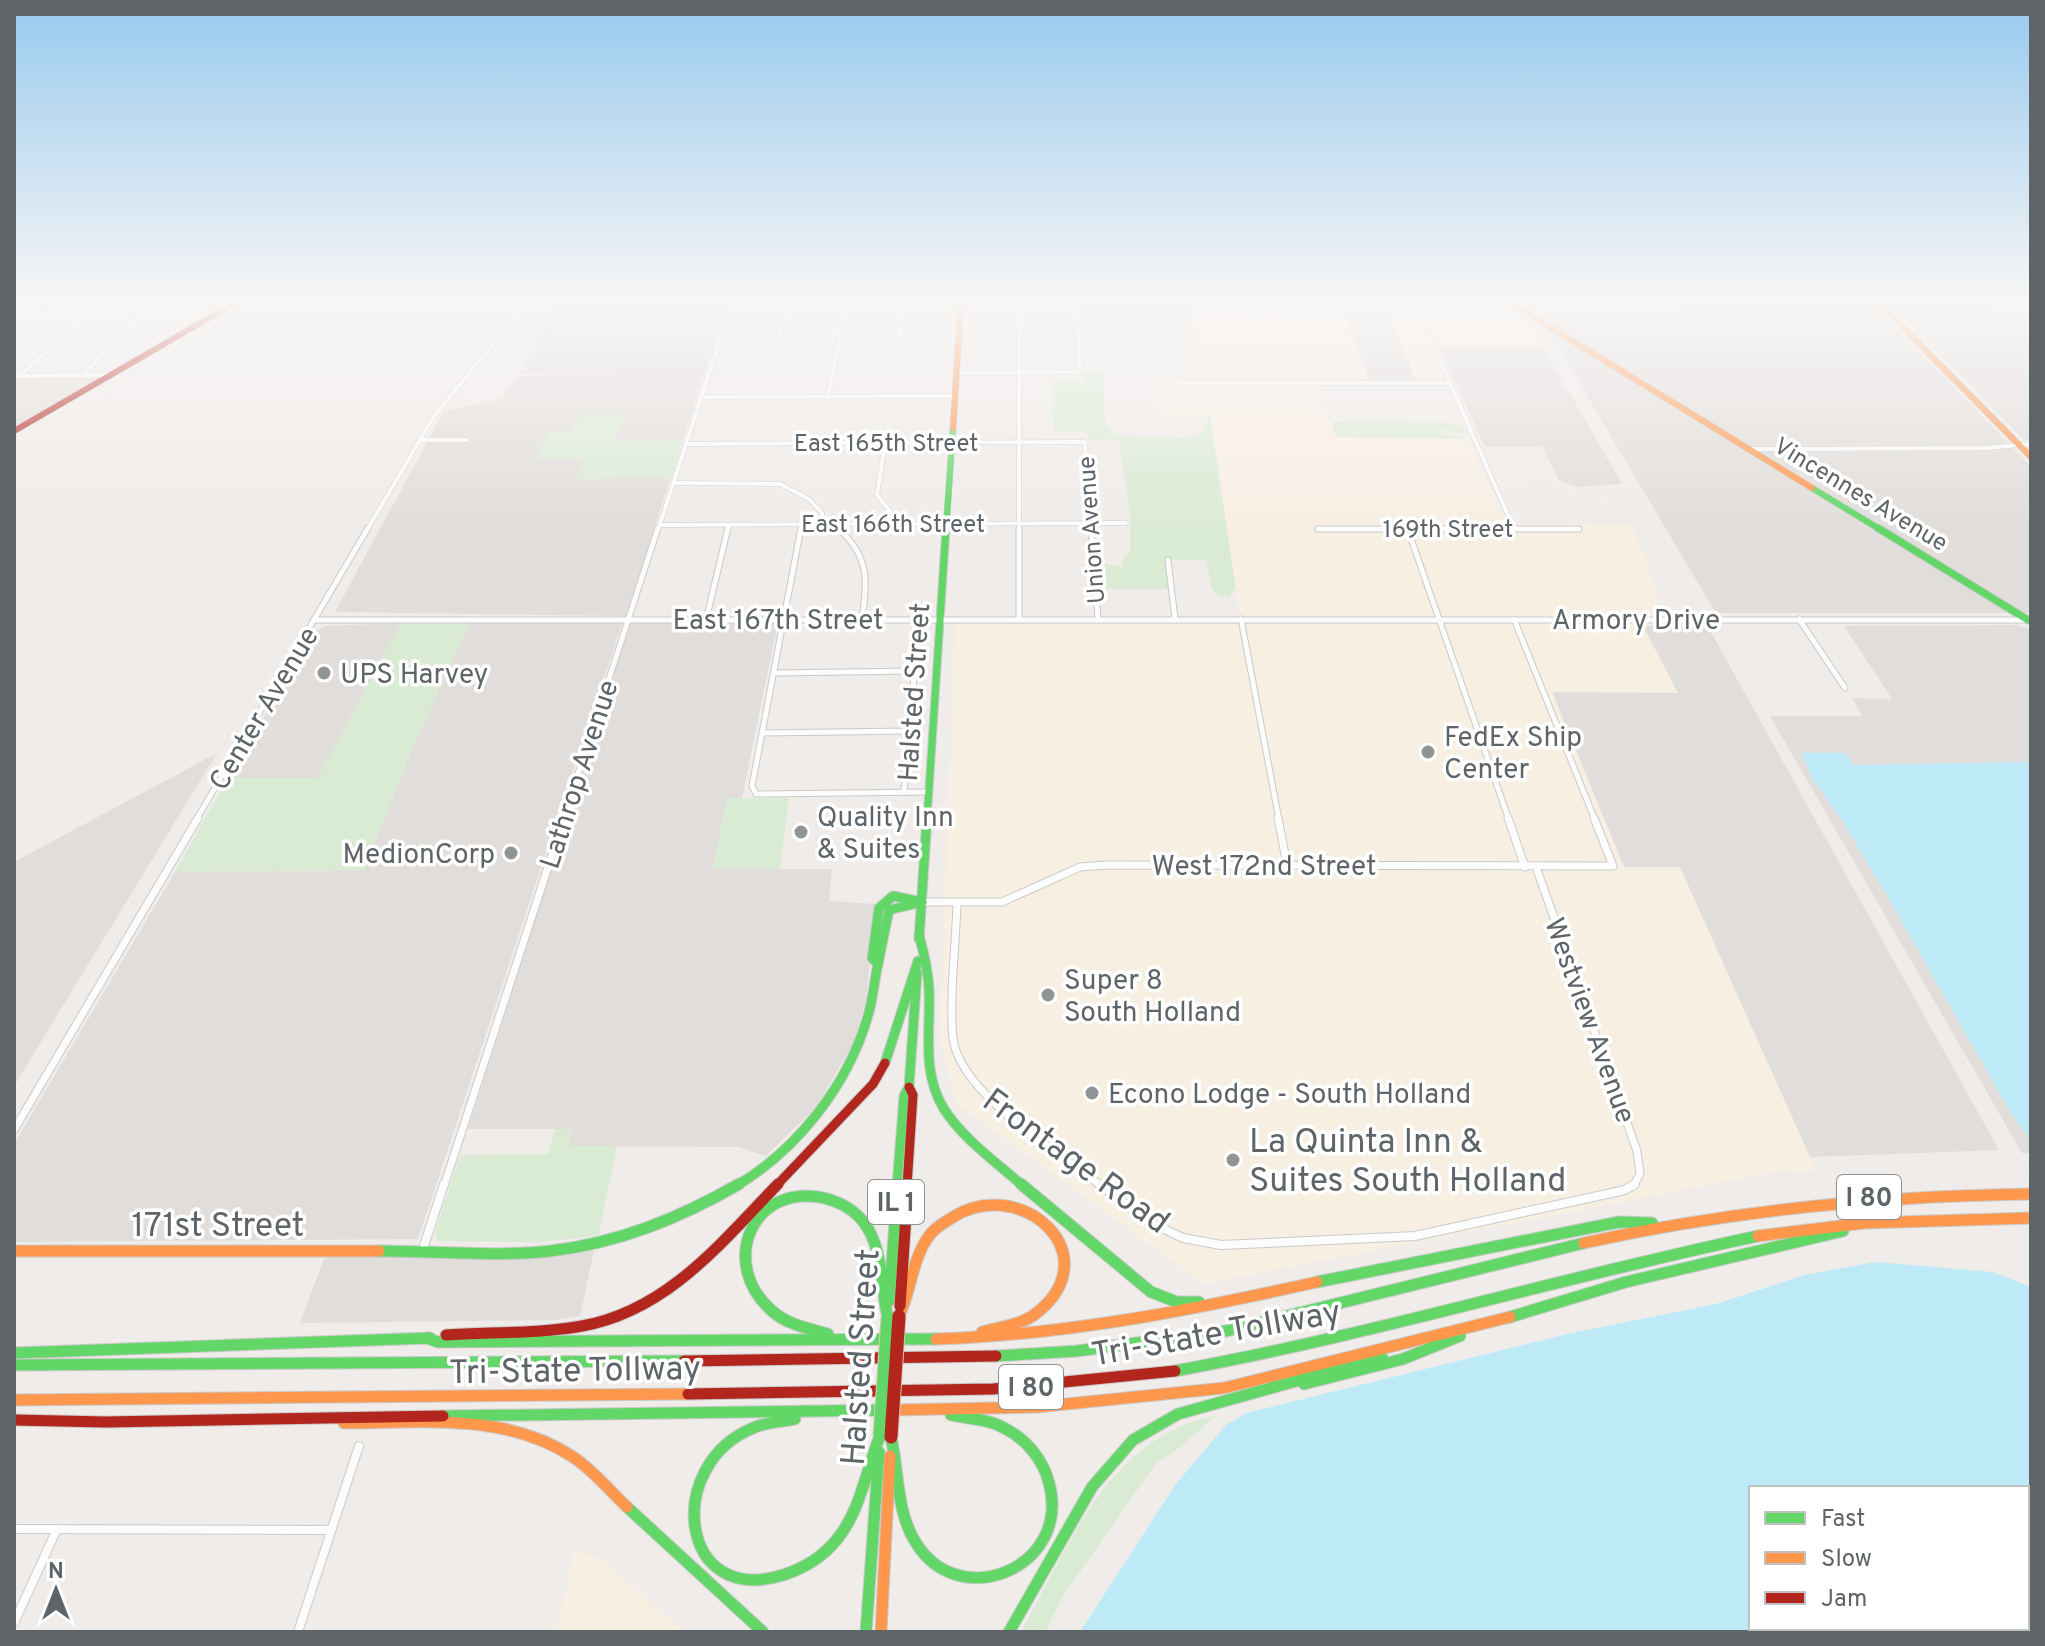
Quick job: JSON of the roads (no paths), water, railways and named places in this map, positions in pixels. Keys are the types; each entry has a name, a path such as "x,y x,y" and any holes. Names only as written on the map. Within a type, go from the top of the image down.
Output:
{"main road":[{"path":"14,431 106,377"},
{"name":"Halsted Street","path":"866,1632 904,1096 909,1087 957,377"},
{"name":"Vincennes Avenue","path":"1630,377 2030,620"},
{"path":"1952,377 2031,457"},
{"name":"171st Street","path":"14,1251 552,1251 586,1248 675,1222 716,1202 756,1174 795,1140 839,1081 863,1035 874,995 889,910 922,902"},
{"path":"919,935 929,960 928,1068 938,1097 959,1130 1151,1292 1184,1303 1235,1294 1248,1297"},
{"path":"14,1353 427,1338 593,1324 647,1304 680,1282 873,1084 891,1051 904,996 918,961"},
{"name":"Halsted Street","path":"881,1632 913,1095 909,1087"},
{"name":"Tri-State Tollway","path":"14,1365 936,1359 1050,1354 1163,1341 1256,1324 1666,1223 1797,1202 1941,1194 2031,1194"},
{"path":"861,1340 851,1335 822,1333 790,1323 758,1301 745,1280 743,1255 751,1230 766,1212 785,1200 808,1196 834,1200 855,1212 869,1229 882,1260 883,1305 888,1318"},
{"path":"899,1316 906,1305 918,1253 932,1233 953,1215 974,1206 998,1203 1025,1208 1047,1221 1061,1238 1067,1262 1065,1279 1055,1302 1042,1314 1024,1322 949,1339"},
{"name":"Tri-State Tollway","path":"14,1400 929,1391 1085,1383 1192,1369 1285,1351 1698,1248 1767,1235 1884,1221 2031,1218"},
{"path":"1009,1632 1092,1487 1126,1446 1170,1418 1705,1262 1884,1221"},
{"path":"427,1338 438,1342 861,1340 1039,1334 1167,1315 1405,1262 1619,1222 1666,1223"},
{"path":"14,1420 106,1422 1037,1407 1196,1392 1294,1372 1499,1320"},
{"path":"891,1437 897,1453 897,1485 905,1521 912,1538 930,1560 955,1575 976,1579 1006,1575 1032,1558 1047,1536 1054,1502 1051,1475 1039,1452 1019,1434 992,1421 930,1414 918,1409"},
{"path":"852,1411 786,1419 752,1428 733,1436 714,1452 699,1476 691,1509 697,1540 712,1563 740,1577 765,1579 792,1573 822,1555 841,1536 852,1518 861,1496 871,1452 880,1436"},
{"path":"274,1419 491,1427 519,1431 545,1440 573,1457 763,1632"}],"street":[{"name":"Center Avenue","path":"14,1130 420,440 465,377"},
{"name":"Lathrop Avenue","path":"423,1249 707,377"},
{"path":"828,397 832,377"},
{"path":"1019,377 1019,619"},
{"path":"1447,377 1514,529"},
{"path":"1179,383 1450,383"},
{"path":"701,397 955,396"},
{"path":"420,440 467,440"},
{"name":"East 165th Street","path":"686,444 1085,442"},
{"name":"Union Avenue","path":"1085,442 1098,619"},
{"path":"885,443 877,495 894,516 894,524"},
{"path":"1749,449 2031,444"},
{"path":"674,483 780,484 809,499 822,513 822,525"},
{"name":"East 166th Street","path":"661,525 1126,523"},
{"path":"844,524 844,534 861,549 868,573 862,619"},
{"path":"706,620 729,525"},
{"path":"802,525 752,786 756,794 929,792"},
{"name":"169th Street","path":"1318,529 1579,529"},
{"path":"1408,530 1525,867"},
{"path":"1168,560 1175,619"},
{"path":"904,792 919,619"},
{"path":"1241,619 1287,865"},
{"name":"East 167th Street","path":"315,620 1241,619"},
{"name":"Armory Drive","path":"1241,619 2030,620"},
{"name":"West 172nd Street","path":"922,902 1008,900 1087,867 1613,866 1514,619"},
{"path":"1799,619 1845,688"},
{"path":"774,673 915,671"},
{"path":"762,733 909,731"},
{"name":"Westview Avenue","path":"1536,867 1637,1151 1640,1175"},
{"name":"Frontage Road","path":"957,903 953,1038 957,1056 970,1080 993,1103 1149,1222 1183,1238 1221,1245 1415,1236 1625,1190 1633,1187 1640,1175"},
{"path":"298,1632 359,1446"},
{"path":"14,1529 331,1530"},
{"path":"14,1623 57,1529"}],"water":[{"path":"1802,753 1845,753 1854,765 2031,762 2031,1139 2012,1115 1842,820 1813,780"},
{"path":"1875,1262 1993,1272 2031,1287 2031,1632 1080,1632 1176,1484 1226,1425 1247,1413 1572,1333 1716,1304 1805,1275"}],"railway":[{"path":"14,450 137,377"},
{"path":"1568,377 2031,1182"},
{"path":"1381,478 1492,476 1547,483 1599,501 1629,522 1655,548"},
{"path":"1637,535 1660,608"},
{"path":"293,624 129,909 114,952 112,980 121,1004 137,1019 158,1027 183,1030 236,1022 279,1005 303,989 365,928"},
{"path":"251,1022 352,1024"},
{"path":"224,1030 335,1061"}],"place":[{"name":"UPS Harvey","path":"324,673"},
{"name":"FedEx Ship Center","path":"1428,752"},
{"name":"Quality Inn & Suites","path":"801,832"},
{"name":"MedionCorp","path":"511,853"},
{"name":"Super 8 South Holland","path":"1048,995"},
{"name":"Econo Lodge - South Holland","path":"1092,1093"},
{"name":"La Quinta Inn & Suites South Holland","path":"1233,1160"}]}
